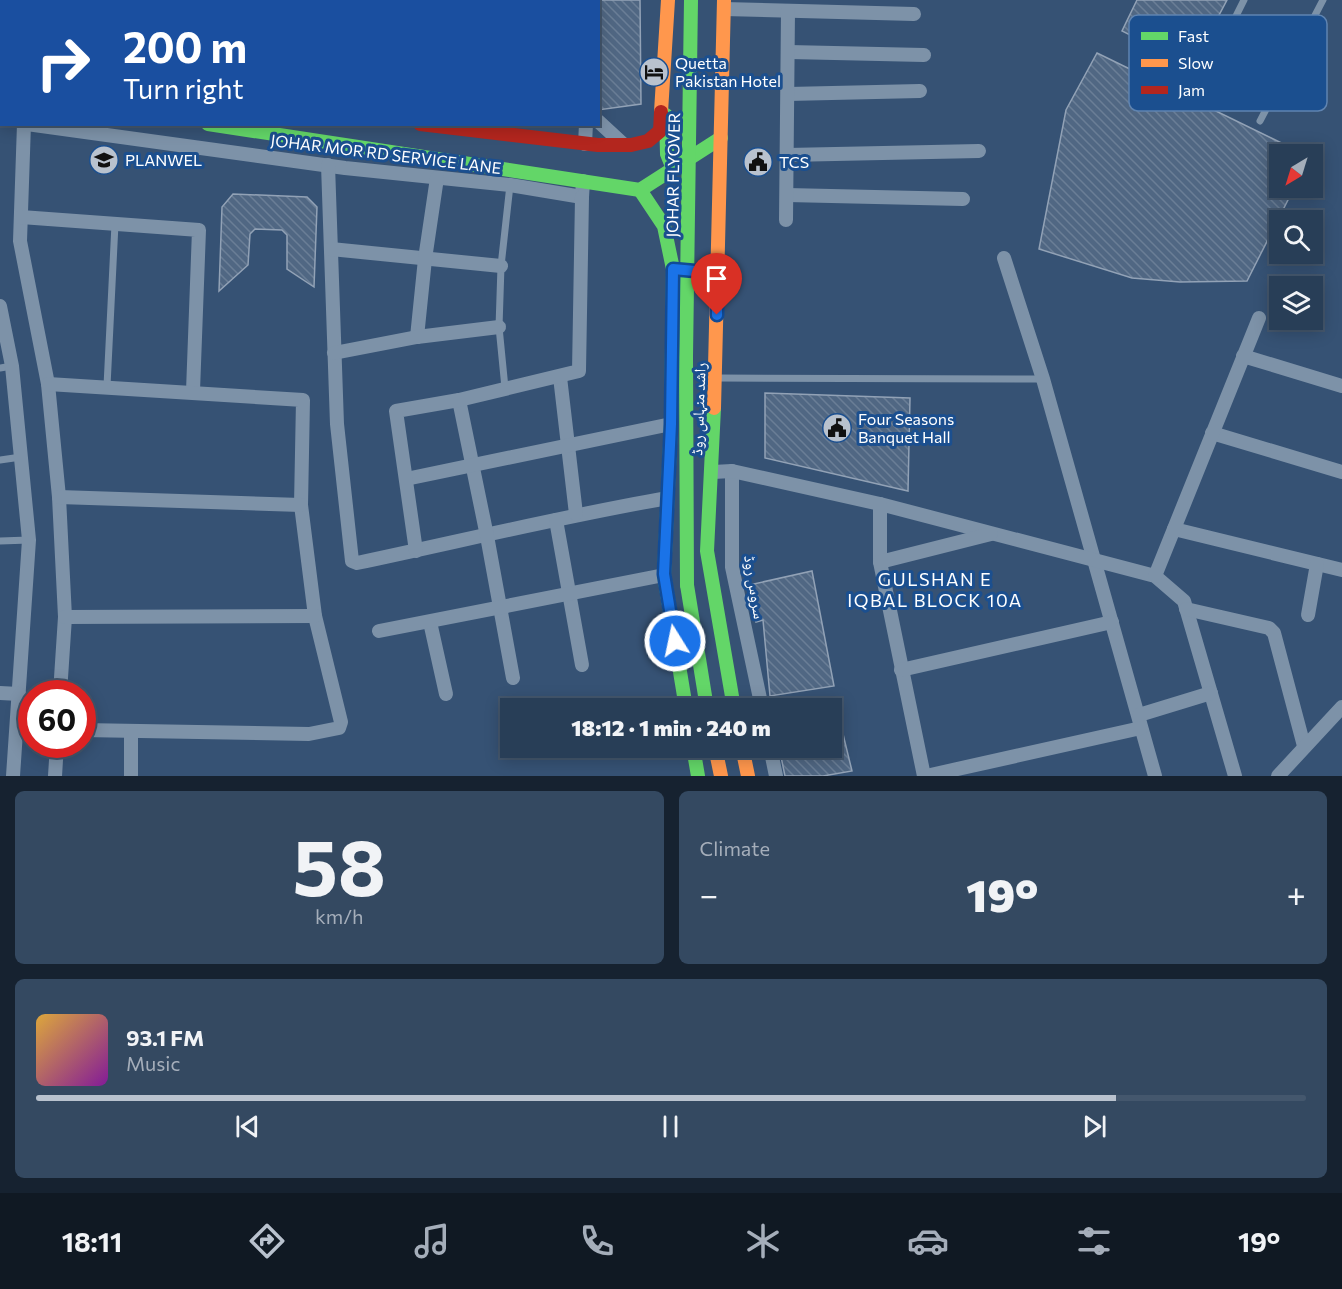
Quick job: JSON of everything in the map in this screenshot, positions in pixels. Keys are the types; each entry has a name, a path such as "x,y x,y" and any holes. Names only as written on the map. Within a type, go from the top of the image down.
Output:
{"main road":[{"path":"436,126 585,144 624,145 648,141 660,131 668,0"},
{"name":"JOHAR FLYOVER","path":"691,0 686,357 687,585 705,698"},
{"name":"راشد منہاس روڈ","path":"724,5 716,378 707,551 723,657 732,698"},
{"path":"665,50 667,154 673,169"},
{"path":"220,126 640,190 662,216 670,244 673,269 671,424 664,574 685,698"},
{"path":"640,190 721,138"},
{"path":"673,269 717,273"},
{"path":"695,758 698,776"},
{"path":"718,758 722,776"},
{"path":"744,758 748,776"}],"street":[{"path":"724,5 788,11 914,14"},
{"path":"786,220 788,11"},
{"path":"789,52 924,55"},
{"path":"788,94 920,91"},
{"path":"600,123 624,145"},
{"path":"26,126 20,241 48,384 65,617 61,680"},
{"name":"JOHAR MOR RD SERVICE LANE","path":"41,126 328,165 510,185 582,197"},
{"path":"585,144 586,126"},
{"path":"788,155 979,151"},
{"path":"417,337 425,259 443,178 452,161"},
{"path":"328,165 337,423 350,557 357,563 487,536 576,514 668,498"},
{"path":"416,551 396,411 459,400 576,373 580,368 583,181"},
{"path":"787,195 963,199"},
{"path":"21,217 199,230 193,391"},
{"path":"331,249 501,266"},
{"path":"1004,258 1043,379 1155,776"},
{"path":"0,306 6,367 21,457 28,540 20,680"},
{"path":"1155,576 1259,318"},
{"path":"334,353 417,337 499,327"},
{"path":"1243,356 1342,386"},
{"path":"560,377 576,514"},
{"path":"48,384 193,391 303,400 301,505 315,616 341,722 339,728 309,734 96,730"},
{"path":"459,400 513,678"},
{"path":"406,479 671,424"},
{"path":"1212,433 1342,472"},
{"path":"712,472 732,471 880,504 1155,576 1184,601 1234,776"},
{"name":"سروس روڈ","path":"732,471 732,567 760,698"},
{"path":"58,497 301,505"},
{"path":"880,504 880,562 925,776 1140,722 1211,693"},
{"path":"556,520 582,665"},
{"path":"1174,529 1342,570"},
{"path":"880,562 993,533"},
{"path":"1308,615 1317,564"},
{"path":"379,632 664,574"},
{"path":"1186,609 1269,628 1274,633 1304,746"},
{"path":"65,617 315,616"},
{"path":"430,622 446,694"},
{"path":"901,670 1112,622"},
{"path":"0,693 18,694"},
{"path":"1278,776 1342,707"},
{"path":"13,776 18,708"},
{"path":"131,731 131,776"},
{"path":"55,776 56,758"},
{"path":"772,758 776,776"}],"lane":[{"path":"1236,15 1244,0"},
{"path":"1315,15 1323,0"},
{"path":"1260,121 1265,111"},
{"path":"505,388 499,327 501,266 510,185"},
{"path":"107,386 115,224"},
{"path":"716,378 1043,379"},
{"path":"0,460 21,457"},
{"path":"0,541 28,540"}],"building":[{"path":"600,0 640,0 641,104 600,110"},
{"path":"1137,0 1227,0 1219,15 1130,15"},
{"path":"1129,17 1129,34 1122,31"},
{"path":"1097,53 1129,69 1129,111 1216,111 1284,144 1269,144 1269,198 1289,198 1283,210 1269,210 1269,237 1247,281 1180,282 1132,278 1039,249 1066,110"},
{"path":"233,194 307,197 317,207 314,287 287,269 287,235 282,230 255,229 250,234 248,265 219,291 222,207"},
{"name":"Four Seasons Banquet Hall","path":"765,393 910,398 908,491 765,458"},
{"path":"812,571 834,686 770,696 763,620 756,622 749,585"},
{"path":"842,730 852,771 823,776 785,776 781,758 842,758"}],"traffic: fast":[{"path":"687,585 686,357 691,0"},
{"path":"666,115 667,154 673,169"},
{"path":"221,126 640,190 721,138"},
{"path":"640,190 664,226 673,269 671,424 664,575 684,698"},
{"path":"714,408 707,551 732,698"},
{"path":"687,585 705,698"},
{"path":"695,758 698,776"}],"traffic: slow":[{"path":"661,112 668,0"},
{"path":"714,408 724,0"},
{"path":"717,758 721,776"},
{"path":"744,758 748,776"}],"traffic: jam":[{"path":"437,126 598,145 631,145 648,141 660,131 661,112"}],"place":[{"name":"Quetta Pakistan Hotel","path":"654,72"},
{"name":"PLANWEL","path":"104,160"},
{"name":"TCS","path":"758,162"},
{"name":"Four Seasons Banquet Hall","path":"837,428"}],"district":[{"name":"GULSHAN E IQBAL BLOCK 10A","path":"935,590"}],"route":[{"path":"675,641 664,574 671,424 673,269 717,273 717,315"}]}
